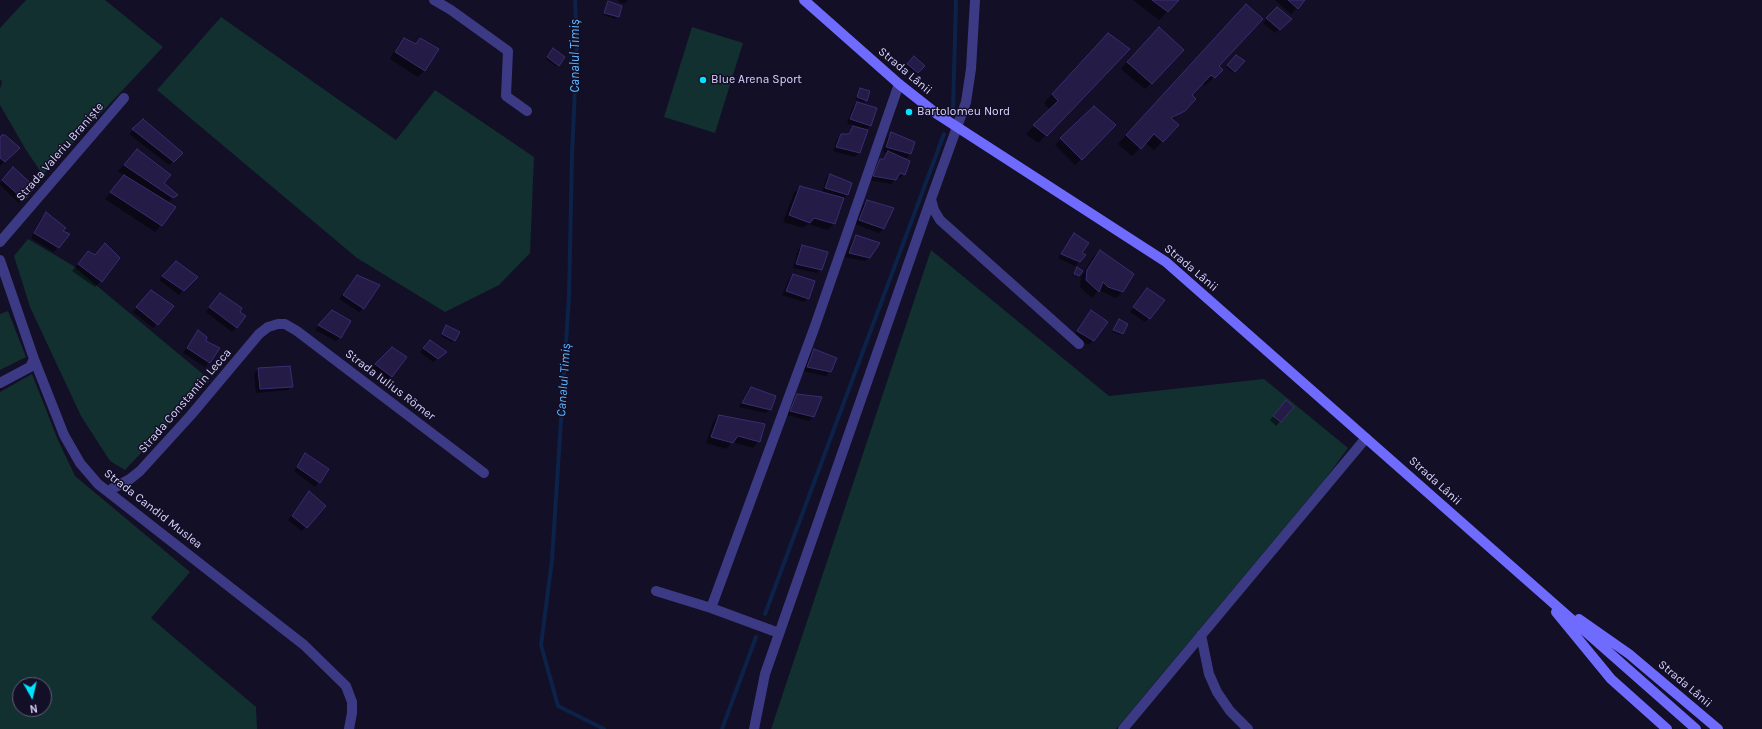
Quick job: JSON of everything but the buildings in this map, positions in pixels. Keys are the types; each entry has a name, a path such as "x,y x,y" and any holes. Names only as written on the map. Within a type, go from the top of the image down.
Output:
{"main road":[{"name":"Strada Lânii","path":"804,0 898,84 937,114 1166,262 1696,729"},
{"name":"Strada Lânii","path":"1537,589 1611,679 1667,729"},
{"name":"Strada Lânii","path":"1537,589 1630,654 1718,729"}],"street":[{"path":"434,0 451,10 508,51 506,96 527,111"},
{"path":"754,729 765,674 966,102 971,69 975,0"},
{"path":"711,608 815,326 898,84"},
{"name":"Strada Valeriu Braniște","path":"0,242 124,98"},
{"path":"931,199 934,210 940,220 1079,344"},
{"name":"Strada Candid Muslea","path":"0,260 34,359 64,435 80,463 98,484 304,645 346,686 352,702 352,713 349,729"},
{"name":"Strada Iulius Römer","path":"278,324 285,324 297,331 484,473"},
{"name":"Strada Constantin Lecca","path":"108,491 130,480 140,471 191,415 260,334 268,327 278,324"},
{"path":"0,383 30,367 34,359"},
{"path":"1124,729 1366,438"},
{"path":"656,592 711,608 779,633"},
{"path":"1201,635 1209,674 1217,692 1230,711 1248,729"}],"green space":[{"path":"26,0 105,0 163,47 43,175 26,150 0,105 0,89 2,81 0,80 0,28"},
{"path":"221,17 396,140 435,90 534,157 530,253 499,285 445,312 357,258 157,90"},
{"name":"Blue Arena Sport","path":"692,27 743,43 715,133 664,117"},
{"path":"28,239 72,265 210,380 125,470 110,461 81,416 30,307 14,256"},
{"path":"931,250 1109,396 1264,379 1348,448 1326,478 1116,729 771,729"},
{"path":"8,311 26,357 0,370 0,314"},
{"path":"32,374 58,440 75,476 190,572 151,618 256,707 257,729 0,729 0,392"}],"waterway":[{"name":"Canalul Timiș","path":"575,0 577,42 572,155 569,296 552,560 541,645 558,706 604,729"},
{"path":"953,111 956,0"},
{"path":"765,614 944,134"},
{"path":"722,729 756,637"}],"place":[{"name":"Blue Arena Sport","path":"703,80"},
{"name":"Bartolomeu Nord","path":"909,112"}]}
